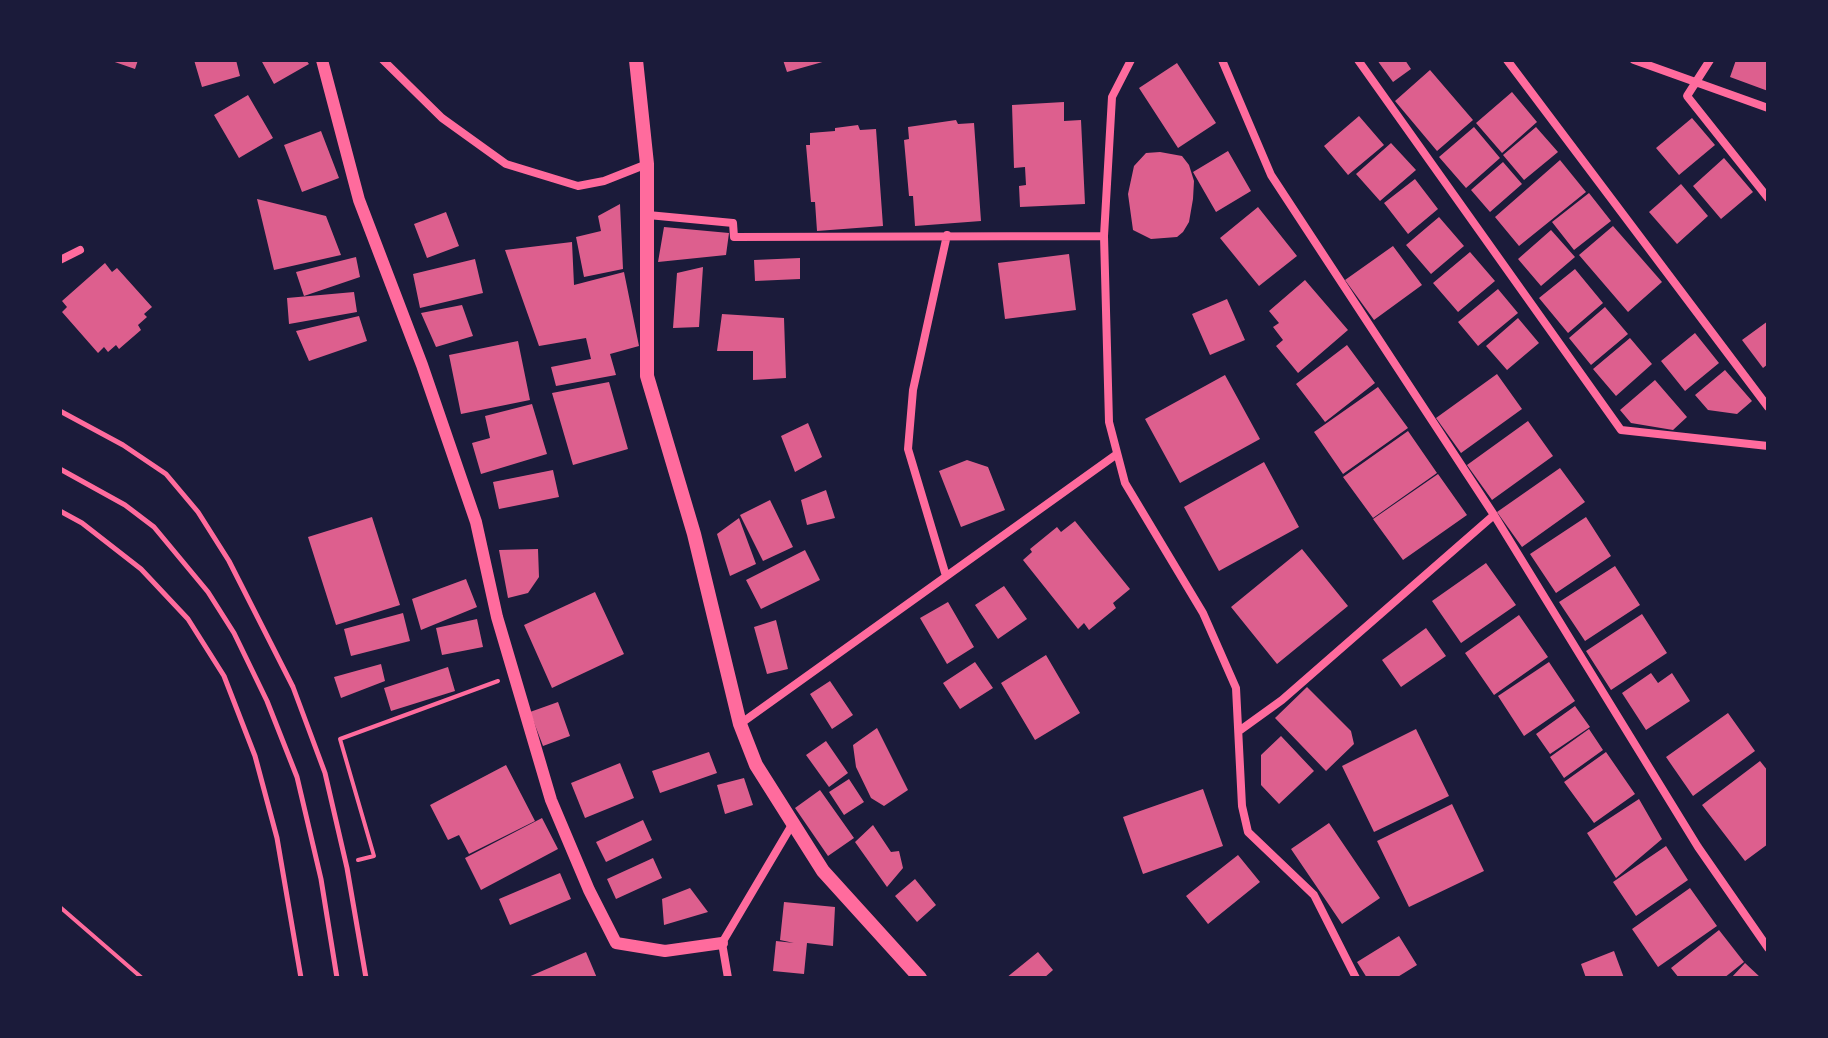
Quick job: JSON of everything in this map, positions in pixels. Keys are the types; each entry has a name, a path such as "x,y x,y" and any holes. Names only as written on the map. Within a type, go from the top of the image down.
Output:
{"main road":[{"path":"636,60 647,164 647,376 694,534 740,724 756,765 823,871 920,978"}],"street":[{"path":"322,60 359,200 422,365 476,522 497,617 551,800 589,890 616,943 665,951 722,943"},
{"path":"383,60 442,118 506,164 578,186 604,181 647,164"},
{"path":"1131,60 1112,97 1104,236 1109,422 1125,483 1209,626 1236,688 1238,762 1248,832 1314,895 1356,978"},
{"path":"1222,60 1271,175 1494,515 1698,847 1768,948"},
{"path":"1358,60 1621,430 1768,446"},
{"path":"1507,60 1768,407"},
{"path":"1634,60 1768,108"},
{"path":"1710,60 1687,96 1768,198"},
{"path":"648,215 733,223 734,237 1104,236"},
{"path":"946,576 908,449 913,390 947,235"},
{"path":"60,260 80,250"},
{"path":"740,724 1117,454"},
{"path":"1239,731 1282,700 1494,515"},
{"path":"728,978 722,943 793,823"}],"lane":[{"path":"60,411 123,445 166,474 198,512 229,561 293,687 325,773 347,868 366,978"},
{"path":"60,469 125,505 154,527 208,592 234,633 267,701 297,777 321,879 337,978"},
{"path":"60,511 82,523 141,569 188,619 224,676 255,756 277,838 301,978"}],"path":[{"path":"374,856 340,739 515,675"},
{"path":"60,907 142,978"}],"building":[{"path":"109,60 138,60 135,69"},
{"path":"194,60 236,60 240,76 202,87"},
{"path":"261,60 306,60 309,64 274,84"},
{"path":"783,60 826,60 826,61 787,72"},
{"path":"1377,60 1405,60 1411,69 1393,82"},
{"path":"1736,60 1768,60 1768,91 1730,77"},
{"path":"1177,63 1216,123 1178,148 1139,88"},
{"path":"1430,70 1473,120 1437,151 1395,101"},
{"path":"1512,92 1537,122 1502,153 1476,123"},
{"path":"248,95 273,138 239,158 214,115"},
{"path":"1064,102 1064,121 1081,120 1085,204 1020,207 1019,186 1026,185 1025,167 1014,168 1012,105"},
{"path":"1359,116 1384,145 1348,175 1324,146"},
{"path":"1692,118 1715,145 1679,175 1656,148"},
{"path":"956,120 958,124 974,123 981,221 915,226 904,140 909,139 908,127"},
{"path":"858,125 860,130 876,129 883,226 817,231 806,145 810,145 810,133"},
{"path":"1474,127 1500,158 1466,188 1439,157"},
{"path":"1536,127 1558,152 1524,180 1503,155"},
{"path":"321,131 339,178 302,192 284,145"},
{"path":"1391,143 1416,170 1380,201 1356,174"},
{"path":"1228,151 1251,191 1216,212 1193,172"},
{"path":"1146,153 1182,156 1189,165 1194,181 1193,199 1189,222 1183,232 1177,237 1151,239 1133,230 1128,194 1134,166"},
{"path":"1724,158 1753,192 1721,219 1693,186"},
{"path":"1560,160 1586,192 1519,246 1495,217"},
{"path":"1503,162 1522,184 1490,212 1471,190"},
{"path":"1415,179 1438,209 1408,234 1384,203"},
{"path":"1681,184 1708,216 1677,244 1649,212"},
{"path":"1589,193 1611,221 1574,250 1552,222"},
{"path":"257,199 326,216 341,255 274,270"},
{"path":"620,204 623,269 584,277 576,237 601,231 598,216"},
{"path":"1258,207 1297,256 1259,286 1220,238"},
{"path":"446,212 459,246 427,258 414,224"},
{"path":"1439,217 1464,246 1431,274 1406,245"},
{"path":"1613,226 1662,282 1628,312 1579,255"},
{"path":"664,227 729,233 726,255 658,262"},
{"path":"1551,230 1575,257 1541,286 1518,259"},
{"path":"572,242 574,285 624,272 639,346 610,354 616,375 556,386 551,367 591,359 586,338 539,346 505,250"},
{"path":"1393,246 1422,285 1374,320 1345,280"},
{"path":"1470,252 1495,281 1458,312 1433,283"},
{"path":"1069,254 1076,310 1005,319 998,263"},
{"path":"356,257 360,277 304,296 296,272"},
{"path":"800,258 800,279 755,281 754,260"},
{"path":"475,259 483,293 420,308 413,274"},
{"path":"105,263 112,272 117,268 152,307 138,325 141,330 119,349 116,345 108,352 104,347 98,353 62,312 67,307 62,301"},
{"path":"703,267 699,327 673,328 677,273"},
{"path":"1575,269 1603,303 1568,333 1539,298"},
{"path":"1305,280 1348,330 1298,373 1276,346 1283,340 1273,327 1279,323 1269,311"},
{"path":"1498,289 1518,313 1478,346 1458,322"},
{"path":"354,292 357,312 289,324 287,298"},
{"path":"1227,299 1245,340 1210,355 1192,314"},
{"path":"462,305 473,336 436,347 421,313"},
{"path":"1605,307 1628,334 1591,365 1569,338"},
{"path":"722,314 784,318 786,378 753,380 753,351 717,351"},
{"path":"359,316 367,341 309,361 296,331"},
{"path":"1518,318 1539,343 1507,370 1486,346"},
{"path":"1768,321 1768,364 1763,368 1742,340"},
{"path":"1695,333 1719,363 1685,391 1661,361"},
{"path":"1630,338 1652,364 1616,396 1593,369"},
{"path":"518,341 530,400 461,414 449,355"},
{"path":"1347,345 1375,383 1325,422 1296,384"},
{"path":"1725,370 1752,401 1737,414 1708,410 1695,395"},
{"path":"1497,374 1522,409 1461,453 1436,418"},
{"path":"1225,375 1260,439 1180,483 1145,419"},
{"path":"1655,380 1687,417 1673,430 1631,423 1620,410"},
{"path":"609,382 628,449 573,465 552,393"},
{"path":"1378,387 1408,428 1343,474 1314,432"},
{"path":"532,404 547,454 481,474 472,443 490,438 485,416"},
{"path":"1528,421 1553,456 1492,500 1467,465"},
{"path":"808,423 822,457 795,472 781,436"},
{"path":"1408,431 1437,473 1373,518 1343,477"},
{"path":"967,460 988,467 1005,510 961,527 939,471"},
{"path":"1264,462 1299,527 1219,571 1184,507"},
{"path":"1560,468 1585,502 1522,547 1497,512"},
{"path":"553,470 559,497 499,509 493,482"},
{"path":"1438,474 1467,515 1403,560 1373,519"},
{"path":"826,490 835,518 807,525 801,500"},
{"path":"770,500 793,547 763,561 740,515"},
{"path":"372,517 400,605 336,625 308,537"},
{"path":"1586,517 1611,556 1556,593 1530,554"},
{"path":"739,518 756,564 730,576 717,534"},
{"path":"1075,521 1130,589 1113,603 1116,608 1089,630 1084,623 1078,629 1023,560 1032,552 1030,549 1057,527 1061,532"},
{"path":"538,549 539,577 528,593 508,598 499,550"},
{"path":"1302,549 1348,606 1277,664 1231,607"},
{"path":"805,550 820,580 761,609 746,580"},
{"path":"1486,563 1516,605 1461,643 1432,601"},
{"path":"1615,566 1640,605 1585,641 1559,602"},
{"path":"466,579 477,607 421,630 412,599"},
{"path":"1004,586 1027,619 998,639 975,605"},
{"path":"595,592 624,654 552,688 524,625"},
{"path":"948,602 974,647 947,664 920,618"},
{"path":"403,613 410,641 351,656 344,629"},
{"path":"1642,614 1667,653 1611,690 1586,651"},
{"path":"1519,615 1548,657 1494,695 1465,653"},
{"path":"477,619 483,647 442,655 436,628"},
{"path":"776,620 788,669 767,674 754,627"},
{"path":"1426,628 1446,656 1401,687 1382,660"},
{"path":"1046,655 1080,713 1035,740 1001,683"},
{"path":"975,662 993,688 960,709 943,683"},
{"path":"1549,662 1575,701 1524,736 1498,696"},
{"path":"381,664 385,681 341,698 334,677"},
{"path":"448,667 455,691 391,711 384,688"},
{"path":"1651,673 1658,683 1672,673 1690,701 1646,730 1622,693"},
{"path":"830,681 853,715 832,729 810,694"},
{"path":"1307,687 1351,731 1354,744 1326,771 1275,718"},
{"path":"558,702 570,736 543,746 530,712"},
{"path":"1575,706 1590,727 1550,754 1536,734"},
{"path":"1728,713 1755,751 1693,796 1666,757"},
{"path":"877,728 908,790 884,806 871,798 856,767 853,745"},
{"path":"1416,729 1449,796 1374,832 1342,766"},
{"path":"1589,729 1603,750 1564,778 1550,757"},
{"path":"1281,736 1314,771 1279,804 1261,785 1261,755"},
{"path":"826,741 848,773 829,787 806,755"},
{"path":"709,752 717,773 660,793 652,771"},
{"path":"1606,752 1635,794 1594,823 1564,782"},
{"path":"1760,761 1768,771 1768,844 1745,861 1702,805"},
{"path":"620,763 634,798 585,818 571,783"},
{"path":"506,765 535,821 469,854 459,835 448,840 430,805"},
{"path":"744,778 753,805 725,814 717,785"},
{"path":"849,779 864,802 844,815 829,792"},
{"path":"1203,789 1223,846 1143,874 1123,817"},
{"path":"820,790 854,838 828,856 795,808"},
{"path":"1639,799 1662,839 1616,878 1587,833"},
{"path":"1452,804 1484,871 1409,907 1377,841"},
{"path":"542,818 558,849 481,890 465,858"},
{"path":"643,820 652,840 606,862 596,842"},
{"path":"1329,823 1380,898 1342,924 1291,849"},
{"path":"873,825 891,852 899,851 903,868 887,887 855,842"},
{"path":"1666,846 1688,880 1636,916 1613,882"},
{"path":"1238,855 1260,882 1208,924 1186,896"},
{"path":"653,858 662,878 616,899 607,879"},
{"path":"560,873 571,899 510,925 499,899"},
{"path":"915,879 936,905 917,922 895,896"},
{"path":"690,888 708,912 664,925 662,899"},
{"path":"1690,888 1717,926 1658,967 1632,929"},
{"path":"784,902 835,907 833,946 807,943 804,974 773,971 776,941 794,943 780,940"},
{"path":"1719,930 1744,962 1724,978 1679,978 1671,968"},
{"path":"1399,936 1417,965 1396,978 1367,978 1357,962"},
{"path":"1614,951 1624,978 1586,978 1581,964"},
{"path":"586,952 597,978 526,978"},
{"path":"1038,952 1053,970 1044,978 1006,978"},
{"path":"1745,963 1761,978 1731,978"}]}
